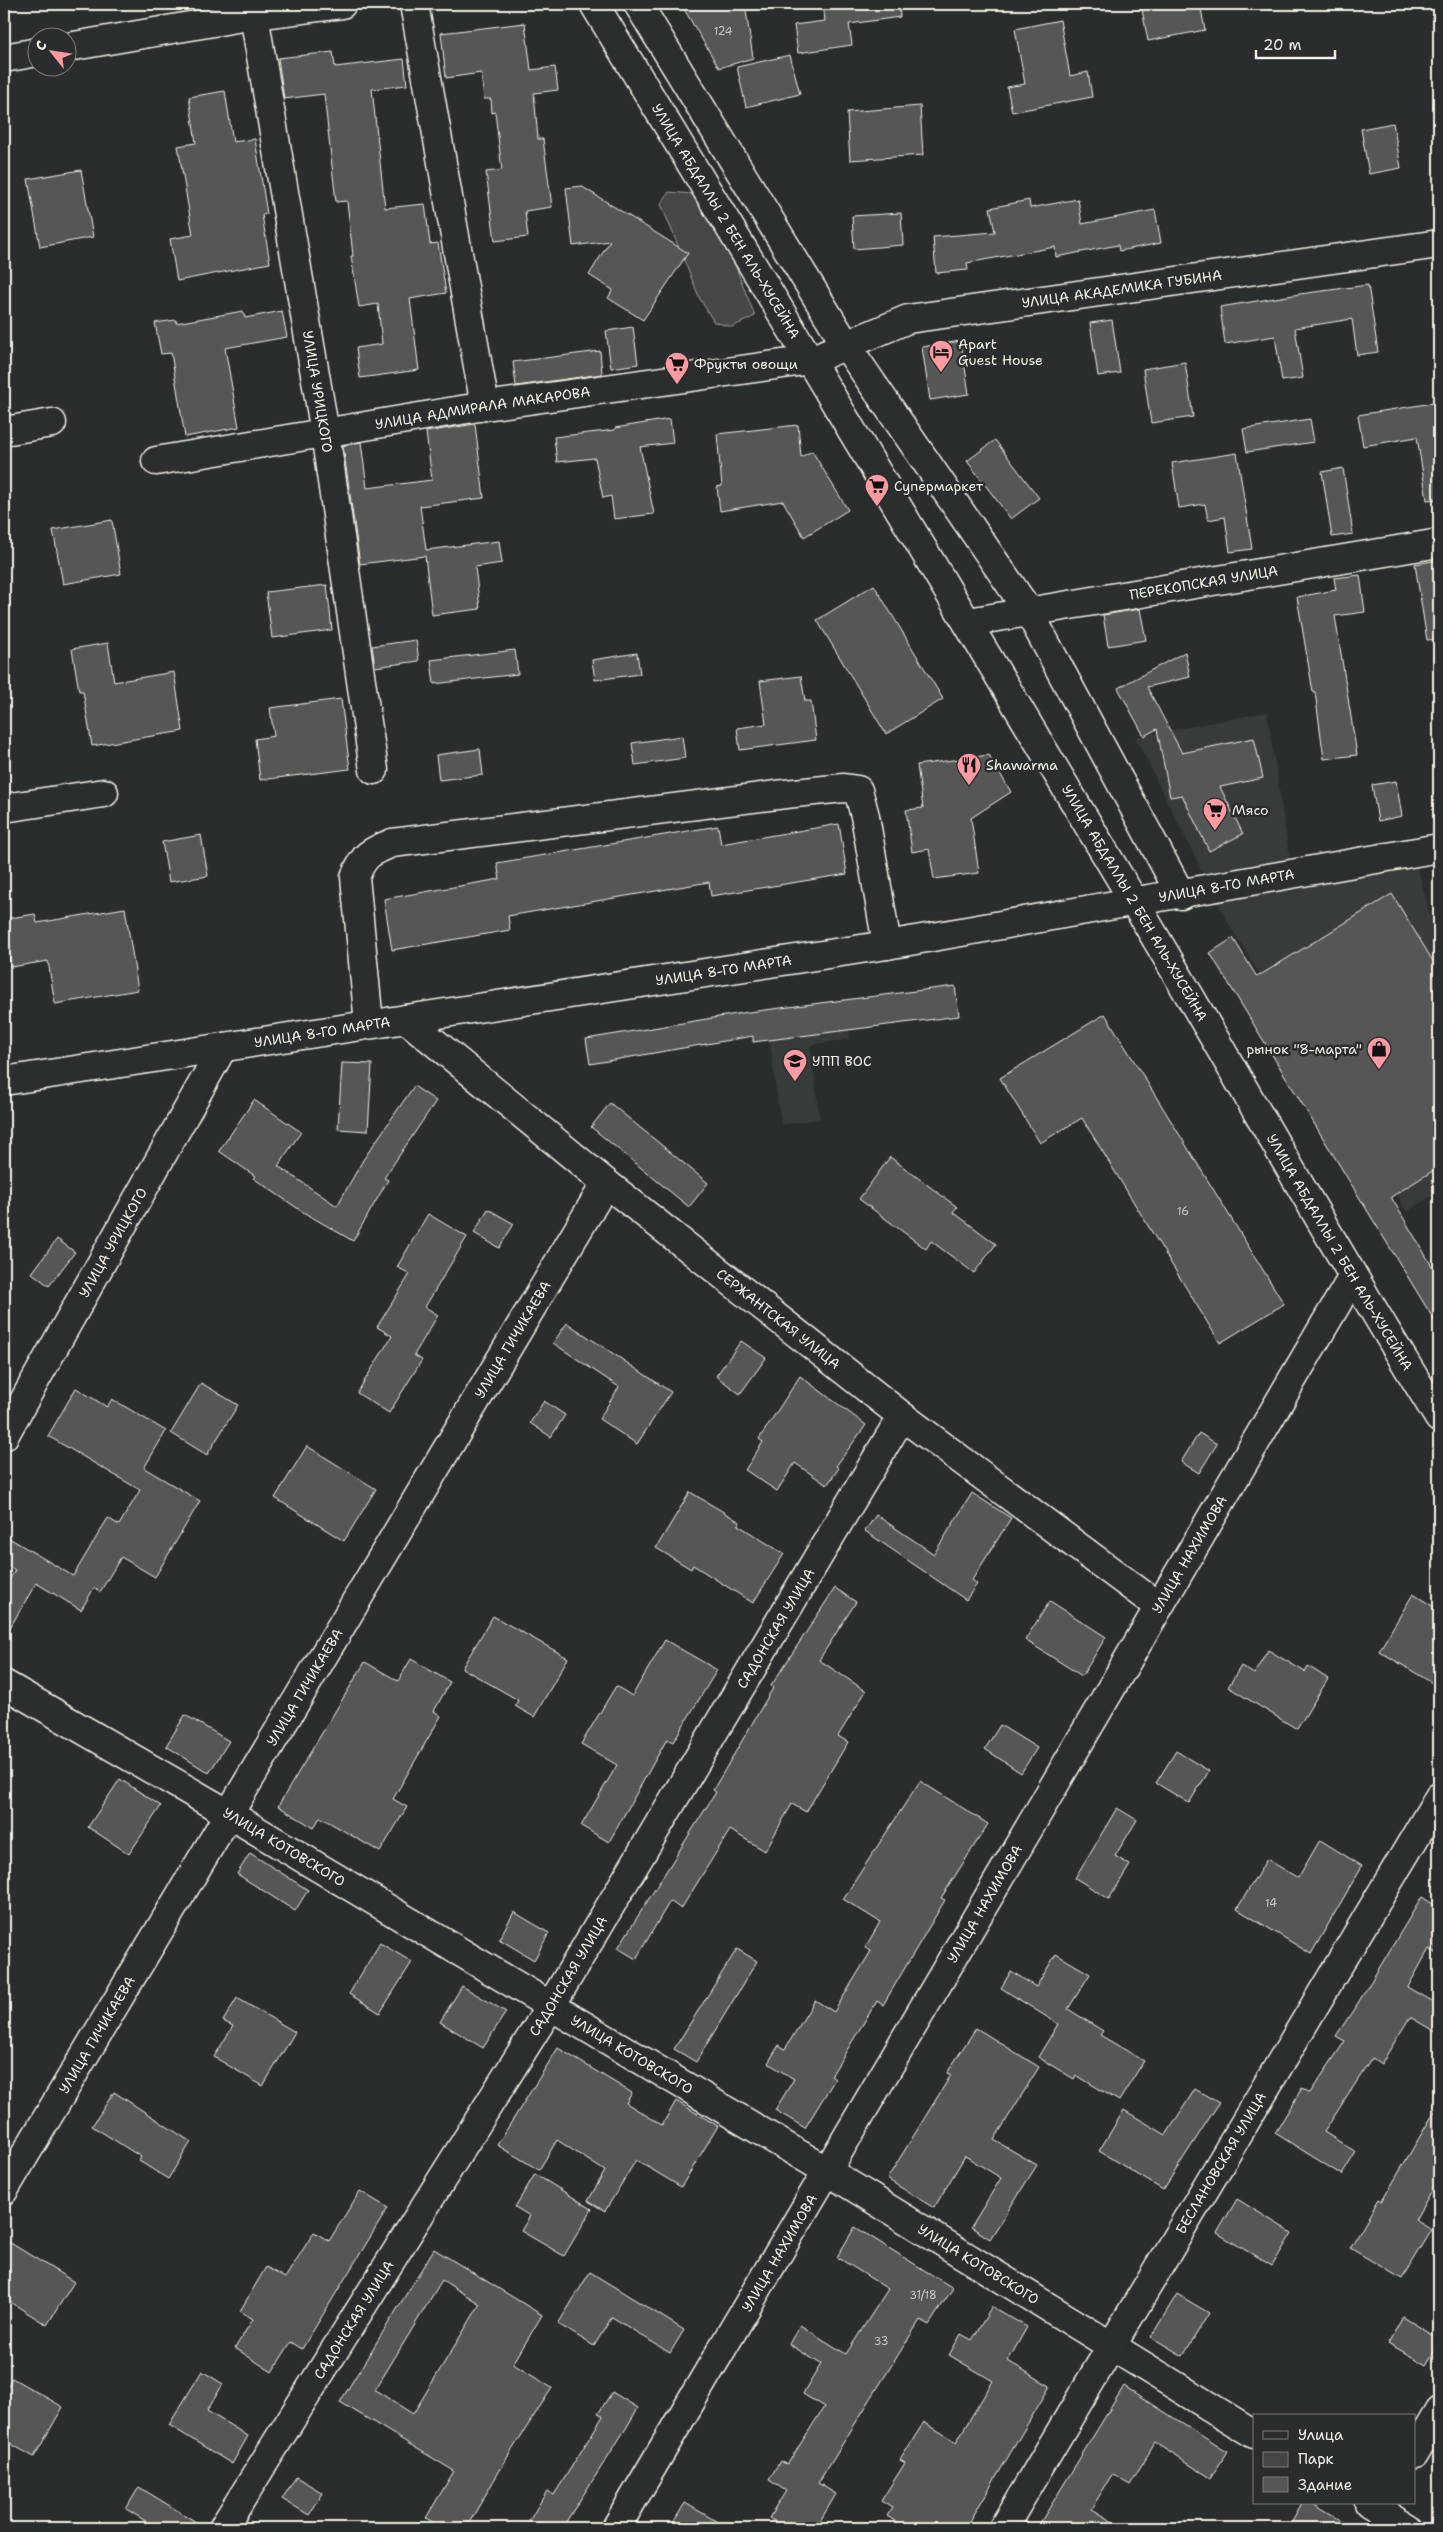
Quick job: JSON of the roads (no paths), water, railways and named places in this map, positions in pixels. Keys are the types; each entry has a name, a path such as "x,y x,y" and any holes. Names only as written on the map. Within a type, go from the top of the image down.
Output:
{"street":[{"path":"414,4 485,406"},
{"name":"УЛИЦА АБДАЛЛЫ 2 БЕН АЛЬ-ХУСЕЙНА","path":"594,4 968,622 1135,903 1352,1278 1439,1418"},
{"path":"638,4 846,345 1029,612 1181,895"},
{"path":"78,45 254,15 326,5"},
{"name":"УЛИЦА УРИЦКОГО","path":"254,15 326,434 374,770"},
{"path":"4,58 28,54"},
{"name":"УЛИЦА АКАДЕМИКА ГУБИНА","path":"811,360 908,319 1439,244"},
{"name":"УЛИЦА АДМИРАЛА МАКАРОВА","path":"156,461 485,406 811,360"},
{"path":"4,431 52,422"},
{"name":"ПЕРЕКОПСКАЯ УЛИЦА","path":"968,622 1439,543"},
{"path":"369,1024 355,877 361,862 368,853 392,843 786,794 844,788 858,790 865,816 887,946"},
{"path":"4,808 104,793"},
{"name":"УЛИЦА 8-ГО МАРТА","path":"4,1081 887,946 1439,848"},
{"name":"СЕРЖАНТСКАЯ УЛИЦА","path":"406,1020 606,1183 902,1416 1158,1606"},
{"name":"УЛИЦА УРИЦКОГО","path":"4,1436 223,1047"},
{"name":"УЛИЦА ГИЧИКАЕВА","path":"4,2190 606,1183"},
{"name":"УЛИЦА НАХИМОВА","path":"616,2528 829,2172 1158,1606 1352,1278"},
{"name":"САДОНСКАЯ УЛИЦА","path":"223,2528 550,2007 902,1416"},
{"name":"УЛИЦА КОТОВСКОГО","path":"4,1684 229,1814 829,2172 1253,2433"},
{"name":"БЕСЛАНОВСКАЯ УЛИЦА","path":"1003,2528 1439,1798"},
{"path":"1416,2450 1439,2411"},
{"path":"1375,2511 1410,2528"}],"place":[{"name":"Apart Guest House","path":"941,373"},
{"name":"Фрукты овощи","path":"677,385"},
{"name":"Супермаркет","path":"877,507"},
{"name":"Shawarma","path":"969,786"},
{"name":"Мясо","path":"1215,831"},
{"name":"рынок \"8-марта\"","path":"1379,1070"},
{"name":"УПП ВОС","path":"795,1082"}]}
